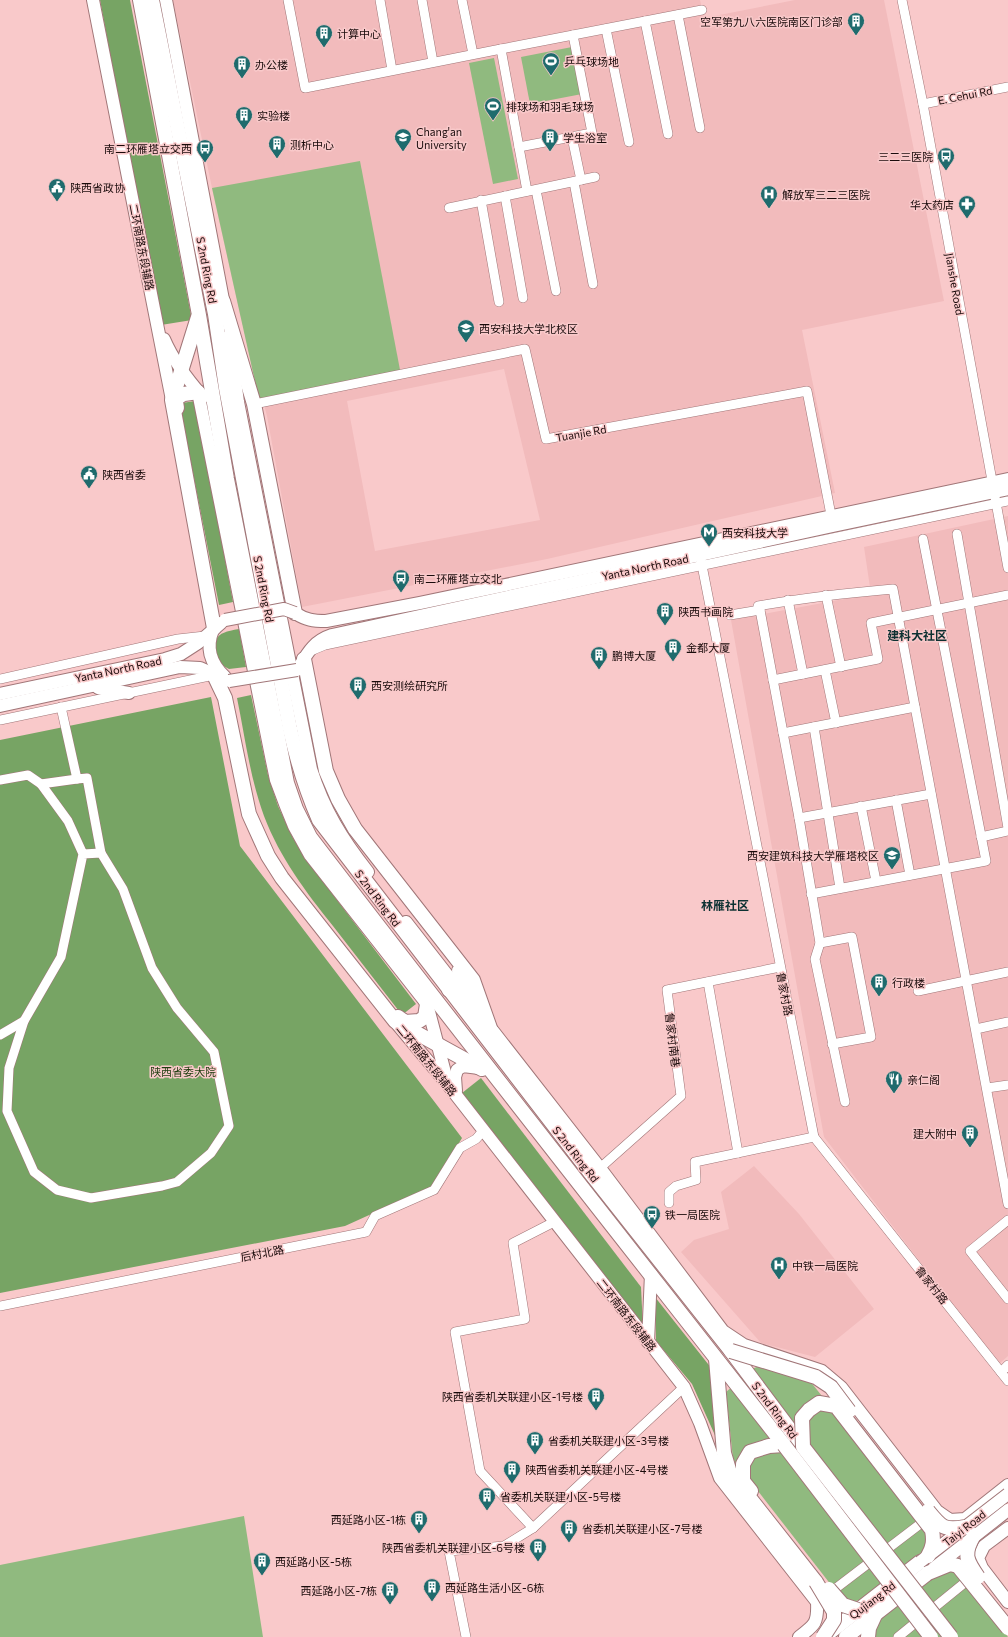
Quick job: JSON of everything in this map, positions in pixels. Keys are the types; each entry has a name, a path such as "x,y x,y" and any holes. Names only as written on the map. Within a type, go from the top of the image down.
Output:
{"highway":[{"name":"S 2nd Ring Rd","path":"140,0 199,315 227,479 288,783 296,809 310,837 418,979 651,1274 931,1637"},
{"name":"S 2nd Ring Rd","path":"152,0 215,314 226,388 299,768 308,795 319,820 500,1056 731,1351 803,1447 951,1637"},
{"path":"223,302 254,404 295,613"},
{"path":"199,315 172,400 215,628"},
{"path":"198,392 181,395 178,397 176,402 216,606 215,628"},
{"path":"303,661 304,684 322,776 339,815 355,840 466,980 464,990 454,992 449,990"},
{"path":"303,661 326,771 338,799 355,829 473,980 500,1056"},
{"path":"214,675 225,698 249,814 268,856 282,878 395,1021 481,1069"},
{"path":"229,681 252,797 265,834 288,876 399,1018 405,1022 419,1021 425,1017 426,998"},
{"path":"418,979 426,998 481,1069 498,1089 512,1099"},
{"path":"731,1351 816,1378 831,1388 939,1524 952,1530 968,1527 968,1564 1008,1615"},
{"path":"716,1359 724,1453 730,1473 816,1582 830,1603 834,1612 834,1620 823,1637"},
{"path":"803,1447 802,1418 809,1410 820,1403 836,1406 932,1530 934,1539 925,1564 950,1564 958,1566 1008,1628"},
{"path":"784,1445 769,1446 750,1452 743,1464 743,1481 820,1579 843,1605 858,1610"},
{"name":"Qujiang Rd","path":"823,1637 858,1610 925,1564"},
{"name":"Qujiang Rd","path":"846,1637 875,1614 925,1564"},
{"path":"868,1637 869,1628 875,1614"}],"main road":[{"name":"二环南路东段辅路","path":"93,0 172,400"},
{"path":"166,0 223,302 238,402 311,769 331,820 349,848 452,981 464,990 722,1331"},
{"path":"157,324 168,348 182,369 198,392 216,412"},
{"path":"198,392 276,780 284,804 294,826 321,870 426,998 449,1086"},
{"name":"Yanta North Road","path":"0,694 165,659 181,654 198,643 215,628 284,609 313,621 326,621 420,603 700,555 831,515 993,493 1008,479"},
{"name":"Yanta North Road","path":"303,661 321,639 332,635 1008,489"},
{"path":"215,628 209,641 209,654 218,670 229,681 303,661"},
{"name":"Yanta North Road","path":"0,706 180,667 200,668 229,681"},
{"path":"91,687 129,693"},
{"path":"449,990 489,1025"},
{"name":"二环南路东段辅路","path":"395,1021 449,1086 483,1132 684,1388 700,1423 720,1478 816,1602"},
{"path":"458,1098 455,1086 457,1070 463,1066 481,1069"},
{"path":"648,1342 651,1274"},
{"path":"706,1320 744,1345 822,1371 840,1387 937,1511 950,1520 968,1527 1008,1485"},
{"name":"Taiyi Road","path":"925,1564 1008,1494"},
{"name":"Taiyi Road","path":"925,1564 968,1527 1008,1510"},
{"path":"1008,1528 984,1546 978,1558 982,1568 1008,1602"},
{"path":"799,1637 815,1632 818,1617 816,1602"}],"street":[{"path":"288,0 305,88 702,10"},
{"path":"380,0 392,70"},
{"path":"422,0 433,62"},
{"path":"462,0 473,54"},
{"name":"Jianshe Road","path":"902,0 923,104 993,493 1008,568"},
{"path":"678,15 700,128"},
{"path":"645,21 668,134"},
{"path":"606,29 629,142"},
{"path":"519,148 592,133 573,35"},
{"path":"501,49 527,192"},
{"name":"E. Cehui Rd","path":"923,104 1008,87"},
{"path":"572,137 577,181 593,284"},
{"path":"449,208 595,177"},
{"path":"536,190 556,291"},
{"path":"505,196 524,298"},
{"path":"481,200 499,302"},
{"name":"Tuanjie Rd","path":"254,404 525,349 546,439 807,391 831,515"},
{"path":"993,493 1008,500"},
{"path":"957,534 1008,828"},
{"path":"811,894 986,861 923,539"},
{"name":"鲁家村路","path":"700,555 814,1137 1008,1381"},
{"path":"845,1102 815,960 820,943 799,818 760,610 758,606 826,595 892,589 946,868 1008,1203"},
{"path":"826,595 841,667"},
{"path":"773,680 878,659 871,623 1008,596"},
{"path":"788,600 803,674"},
{"path":"730,615 760,610"},
{"path":"0,679 178,639 215,628"},
{"path":"825,670 836,723"},
{"path":"0,720 214,675"},
{"path":"61,707 77,779"},
{"path":"783,733 915,707"},
{"path":"814,727 840,888"},
{"path":"0,780 28,775 41,784 68,821 83,854 61,957 24,1021 10,1068 7,1111 34,1172 57,1190 91,1198 177,1182 211,1153 229,1126 214,1052 177,1008 152,968 122,889 101,853 87,778 41,784"},
{"path":"799,818 931,794"},
{"path":"896,800 910,875"},
{"path":"861,806 876,881"},
{"path":"981,837 1008,831"},
{"path":"83,854 101,853"},
{"path":"820,943 852,936 871,1037 832,1044"},
{"name":"鲁家村南巷","path":"600,1168 681,1096 667,990 780,967"},
{"path":"918,991 1008,972"},
{"path":"708,982 738,1153"},
{"path":"0,1036 24,1021"},
{"path":"976,1028 1008,1022"},
{"path":"987,1088 1008,1084"},
{"name":"后村北路","path":"0,1306 366,1232 375,1216 434,1190 460,1148 476,1139 483,1132"},
{"path":"669,1203 669,1192 676,1186 696,1180 695,1162 814,1137"},
{"path":"1008,1220 970,1251 1008,1300"},
{"path":"533,1528 480,1471 455,1332 525,1319 513,1243 554,1222"},
{"path":"1001,1372 1008,1365"},
{"path":"466,1637 449,1551 504,1546 533,1528 684,1388"},
{"path":"816,1602 937,1511"},
{"path":"968,1527 984,1546"},
{"path":"898,1637 982,1568"}],"shaded area":[{"path":"173,0 700,0 704,18 795,0 884,0 944,301 802,330 835,493 547,559 302,607 267,416 241,318","holes":["504,369 540,520 375,551 347,401"]},
{"name":"西安建筑科技大学雁塔校区","path":"1008,516 1008,1356 999,1364 824,1137 731,620 871,594 864,547"},
{"name":"中铁一局医院","path":"754,1166 799,1214 874,1309 815,1357 761,1343 681,1252 694,1240 729,1229 721,1192"}],"green space":[{"path":"100,0 130,0 192,320 161,325"},
{"name":"乒乓球场地","path":"572,47 582,94 530,104 521,57"},
{"name":"排球场和羽毛球场","path":"494,58 518,179 493,184 469,63"},
{"path":"360,161 401,375 260,404 212,188"},
{"path":"195,401 233,602 219,605 180,407 182,403"},
{"path":"239,629 246,667 229,669 218,663 216,648 217,638 224,633"},
{"path":"251,695 268,775 278,806 293,838 315,871 416,1004 402,1015 294,874 270,831 255,787 237,698"},
{"name":"陕西省委大院","path":"211,697 240,846 462,1138 433,1186 345,1226 0,1293 0,740"},
{"path":"481,1078 641,1287 643,1328 462,1093"},
{"path":"655,1297 712,1369 718,1442 692,1384 656,1341"},
{"path":"762,1365 810,1381 929,1531 927,1548 865,1598 853,1602 842,1599 733,1459 726,1392 754,1368"},
{"path":"244,1516 263,1637 0,1637 0,1565"},
{"path":"946,1569 960,1574 1008,1637 870,1637 875,1623 940,1571"}],"place":[{"name":"空军第九八六医院南区门诊部","path":"856,36"},
{"name":"计算中心","path":"324,48"},
{"name":"乒乓球场地","path":"551,76"},
{"name":"办公楼","path":"242,79"},
{"name":"排球场和羽毛球场","path":"493,121"},
{"name":"实验楼","path":"244,130"},
{"name":"Chang'an University","path":"403,152"},
{"name":"学生浴室","path":"550,152"},
{"name":"测析中心","path":"277,159"},
{"name":"南二环雁塔立交西","path":"205,163"},
{"name":"三二三医院","path":"946,171"},
{"name":"陕西省政协","path":"57,202"},
{"name":"解放军三二三医院","path":"769,209"},
{"name":"华太药店","path":"967,219"},
{"name":"西安科技大学北校区","path":"466,343"},
{"name":"陕西省委","path":"89,489"},
{"name":"西安科技大学","path":"709,547"},
{"name":"南二环雁塔立交北","path":"401,593"},
{"name":"陕西书画院","path":"665,626"},
{"name":"金都大厦","path":"673,662"},
{"name":"鹏博大厦","path":"599,670"},
{"name":"西安测绘研究所","path":"358,700"},
{"name":"西安建筑科技大学雁塔校区","path":"892,870"},
{"name":"行政楼","path":"879,997"},
{"name":"亲仁阁","path":"894,1094"},
{"name":"建大附中","path":"970,1148"},
{"name":"铁一局医院","path":"652,1229"},
{"name":"中铁一局医院","path":"779,1280"},
{"name":"陕西省委机关联建小区-1号楼","path":"596,1411"},
{"name":"省委机关联建小区-3号楼","path":"535,1455"},
{"name":"陕西省委机关联建小区-4号楼","path":"512,1484"},
{"name":"省委机关联建小区-5号楼","path":"487,1511"},
{"name":"西延路小区-1栋","path":"419,1534"},
{"name":"省委机关联建小区-7号楼","path":"569,1543"},
{"name":"陕西省委机关联建小区-6号楼","path":"538,1562"},
{"name":"西延路小区-5栋","path":"262,1576"},
{"name":"西延路生活小区-6栋","path":"432,1602"},
{"name":"西延路小区-7栋","path":"390,1605"}],"district":[{"name":"建科大社区","path":"917,635"},
{"name":"林雁社区","path":"725,905"}]}
